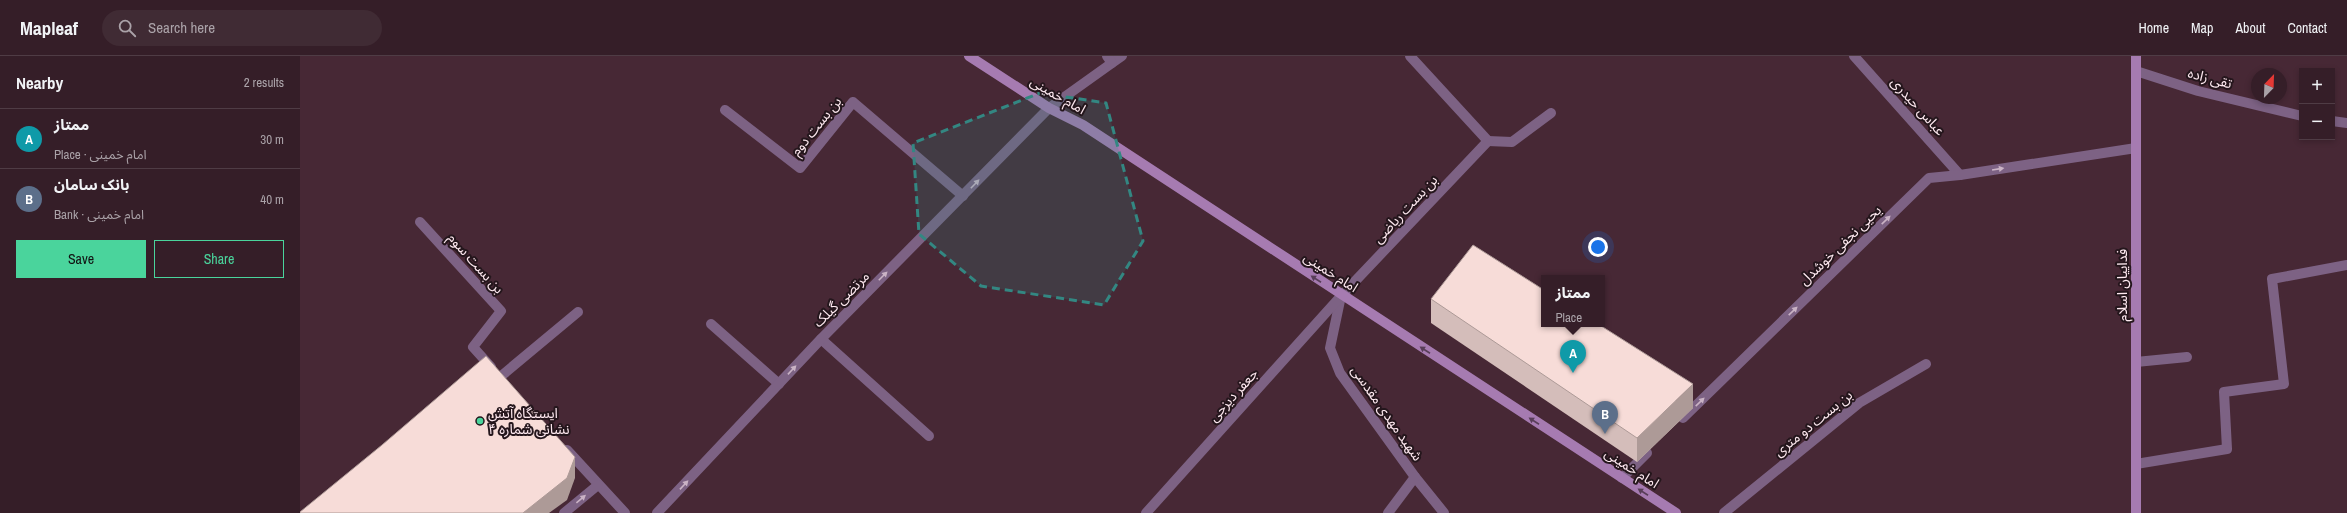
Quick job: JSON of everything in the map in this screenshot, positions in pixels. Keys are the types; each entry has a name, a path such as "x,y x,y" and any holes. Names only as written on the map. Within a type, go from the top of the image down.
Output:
{"main road":[{"name":"امام خمینی","path":"969,56 1049,108 1083,125 1341,296 1676,513"},
{"name":"فداییان اسلام","path":"2136,56 2136,513"}],"street":[{"name":"مرتضی گیلک","path":"657,513 821,339 1049,108 1109,60 1122,56"},
{"path":"1410,56 1488,141 1512,142 1551,113"},
{"name":"عباس حیدری","path":"1854,56 1960,175"},
{"name":"تقی زاده","path":"2136,71 2198,90 2299,115"},
{"name":"بن بست دوم","path":"725,110 800,168 853,102 963,196"},
{"path":"2335,121 2347,123"},
{"name":"بن بست ریاضی","path":"1341,296 1488,141"},
{"name":"یحیی نجفی خوشدل","path":"1676,424 1930,178 1960,175 2136,148"},
{"name":"بن بست سوم","path":"420,222 501,311 473,347 503,380 578,312"},
{"path":"2136,464 2227,449 2224,392 2284,384 2272,279 2347,265"},
{"name":"شهید مهدی مقدسی","path":"1341,296 1330,348 1340,373 1415,477 1444,513"},
{"name":"جعفر دیزجی","path":"1146,513 1341,296"},
{"path":"711,324 779,384"},
{"path":"821,339 929,436"},
{"path":"2136,362 2187,357"},
{"name":"بن بست دو متری","path":"1724,513 1859,404 1926,364"},
{"path":"562,445 625,513"},
{"path":"1622,478 1654,446"},
{"path":"1388,513 1415,477"},
{"path":"564,513 598,485"}],"highlighted area":[{"path":"1040,93 1106,103 1143,241 1104,305 981,286 919,234 913,143"}],"building":[{"path":"1473,245 1541,288 1541,327 1603,327 1693,384 1637,438 1431,299"},
{"name":"ایستگاه آتش نشانی شماره ۴","path":"486,356 575,457 567,478 523,513 300,513 382,445"}],"place":[{"name":"ممتاز","path":"1573,373"},
{"name":"ایستگاه آتش نشانی شماره ۴","path":"480,421"},
{"name":"بانک سامان","path":"1605,434"}]}
